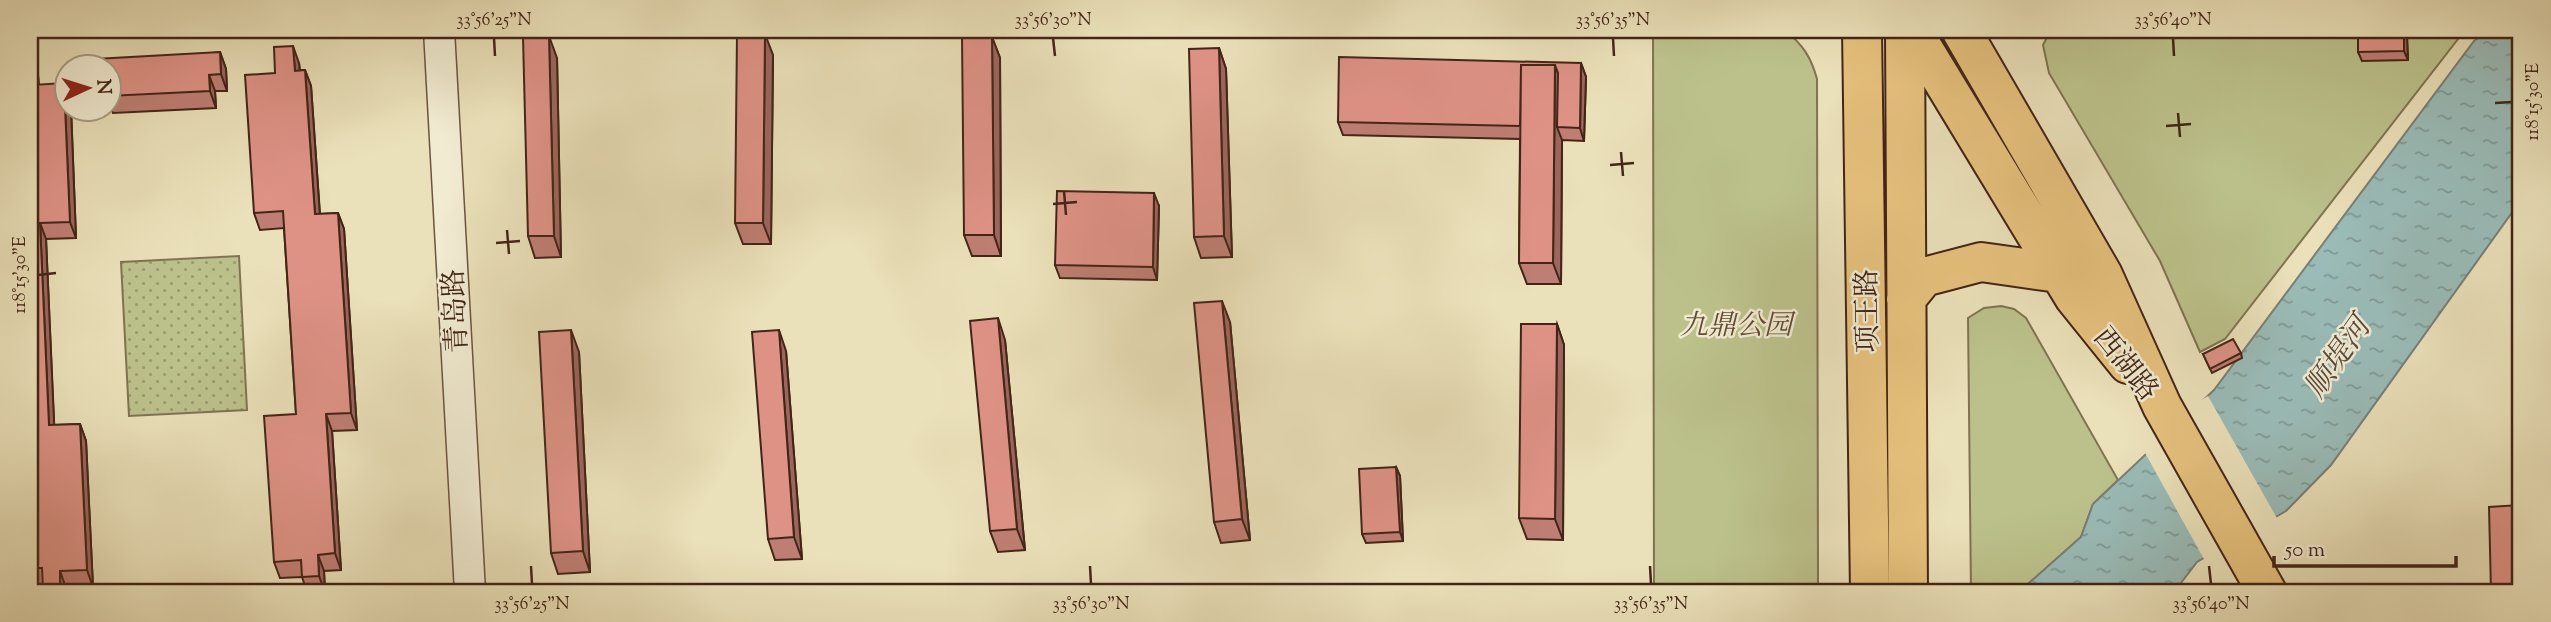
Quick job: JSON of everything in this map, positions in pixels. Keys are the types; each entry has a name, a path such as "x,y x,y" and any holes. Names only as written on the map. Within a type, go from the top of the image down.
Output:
{"main road":[{"name":"项王路","path":"1905,30 1908,592"},
{"name":"西湖路","path":"1912,30 2074,297 2162,406"},
{"name":"西湖路","path":"1965,33 2103,275 2162,406"},
{"name":"项王路","path":"1857,36 1870,592"},
{"path":"1906,299 1924,277 1981,262 2059,272"},
{"path":"2162,406 2262,583"}],"street":[{"name":"青岛路","path":"439,30 470,592"}],"green space":[{"name":"九鼎公园","path":"1653,30 1785,30 1806,52 1817,79 1818,592 1654,592"},
{"path":"2051,30 2465,30 2225,339 2200,352 2160,261 2049,73 2043,45"},
{"path":"239,256 247,410 129,416 121,262"},
{"path":"2001,306 2014,309 2026,318 2118,480 2093,504 2081,537 2019,592 1971,592 1968,318 1984,308"}],"water":[{"name":"顺堤河","path":"2489,30 2521,30 2521,200 2331,465 2286,511 2197,562 2174,592 2019,592 2081,537 2093,504 2214,390 2474,41"}],"pier":[{"path":"2208,396 2278,520 2205,561 2144,451 2193,405"}],"building":[{"path":"2404,30 2404,51 2358,52 2358,32"},
{"path":"737,34 765,34 763,223 735,223"},
{"path":"549,36 554,236 528,236 523,37"},
{"path":"962,37 992,37 994,235 964,235"},
{"path":"293,46 295,71 305,70 315,214 338,213 351,413 326,414 335,553 318,555 319,576 302,577 301,560 274,562 264,416 296,414 283,211 254,213 245,75 275,73 274,47"},
{"path":"1219,48 1224,236 1194,237 1189,49"},
{"path":"220,52 221,74 209,75 210,91 122,95 122,57"},
{"path":"1339,57 1581,63 1580,128 1557,127 1558,73 1555,65 1521,65 1520,126 1338,122"},
{"path":"32,59 33,85 52,84 52,122 66,122 70,222 40,223 49,425 80,424 87,570 60,571 60,588 43,589 42,568 30,568"},
{"path":"1521,65 1555,65 1553,263 1519,263"},
{"path":"1057,191 1154,193 1153,267 1055,265"},
{"path":"1222,301 1242,519 1214,522 1194,303"},
{"path":"998,318 1017,529 990,531 970,321"},
{"path":"1521,324 1557,324 1555,519 1519,518"},
{"path":"571,330 583,551 551,553 539,332"},
{"path":"779,330 794,537 768,539 752,332"},
{"path":"2233,339 2241,353 2210,369 2203,354"},
{"path":"1396,467 1400,532 1362,534 1359,469"},
{"path":"2520,505 2521,592 2491,592 2489,507"}]}
